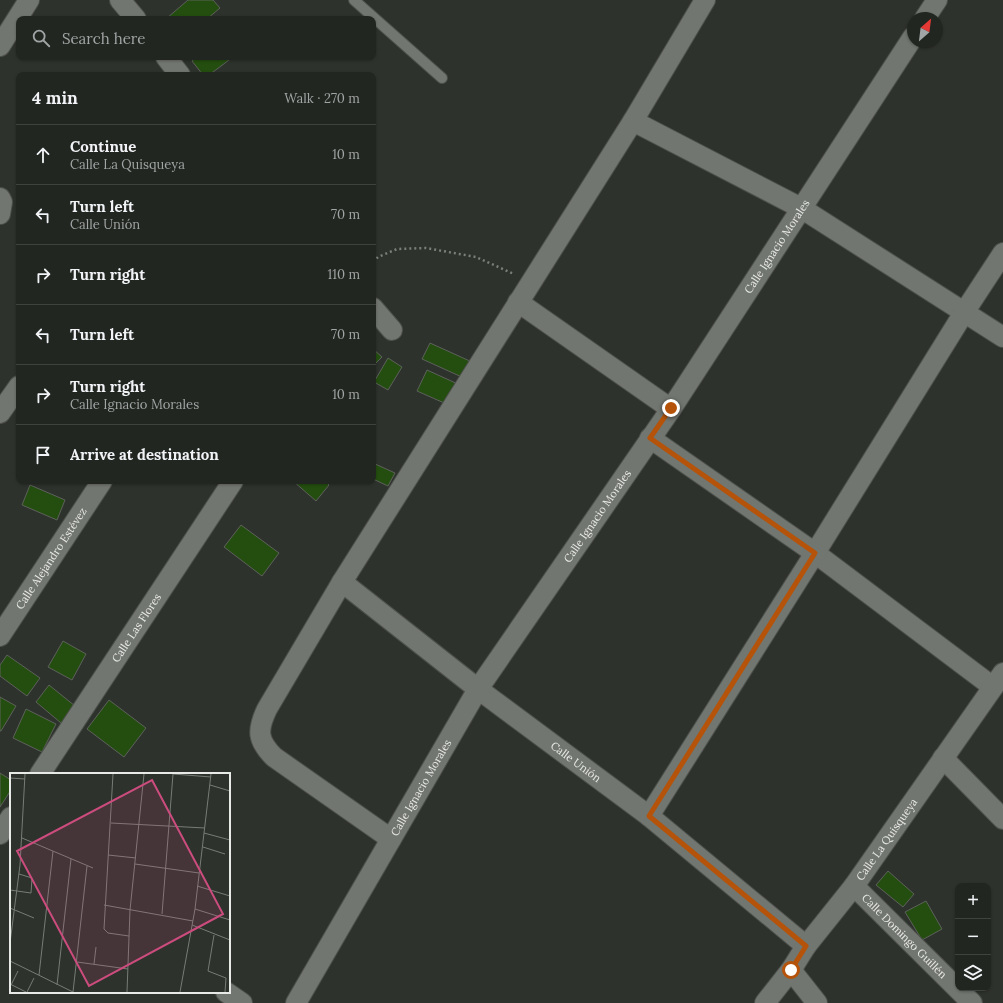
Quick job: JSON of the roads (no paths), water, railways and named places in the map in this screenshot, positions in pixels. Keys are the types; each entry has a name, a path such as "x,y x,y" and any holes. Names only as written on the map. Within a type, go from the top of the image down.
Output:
{"street":[{"path":"19,16 29,0"},
{"path":"120,0 133,16"},
{"path":"391,839 274,757 264,747 260,733 261,720 342,582 633,120 705,0"},
{"path":"929,12 937,0"},
{"path":"0,46 16,21"},
{"name":"Calle Ignacio Morales","path":"296,1003 478,689 671,408 907,46"},
{"path":"168,60 178,72"},
{"path":"633,120 801,208 965,311 1003,337"},
{"path":"0,198 2,202 0,214"},
{"path":"649,816 815,553 965,311 1003,253"},
{"path":"518,302 671,408"},
{"path":"376,311 392,330"},
{"path":"0,413 16,390"},
{"path":"650,438 998,680"},
{"name":"Calle Alejandro Estévez","path":"0,636 100,484"},
{"name":"Calle Las Flores","path":"41,773 231,484"},
{"name":"Calle Unión","path":"342,582 478,689 649,816 806,946"},
{"name":"Calle La Quisqueya","path":"765,1003 791,970 806,946 854,886 998,680"},
{"path":"943,758 1003,819"},
{"name":"Calle Domingo Guillén","path":"854,886 972,1003"},
{"path":"791,970 817,1003"},
{"path":"227,993 242,1003"}],"lane":[{"path":"354,0 372,16"},
{"path":"376,20 442,78"}]}
